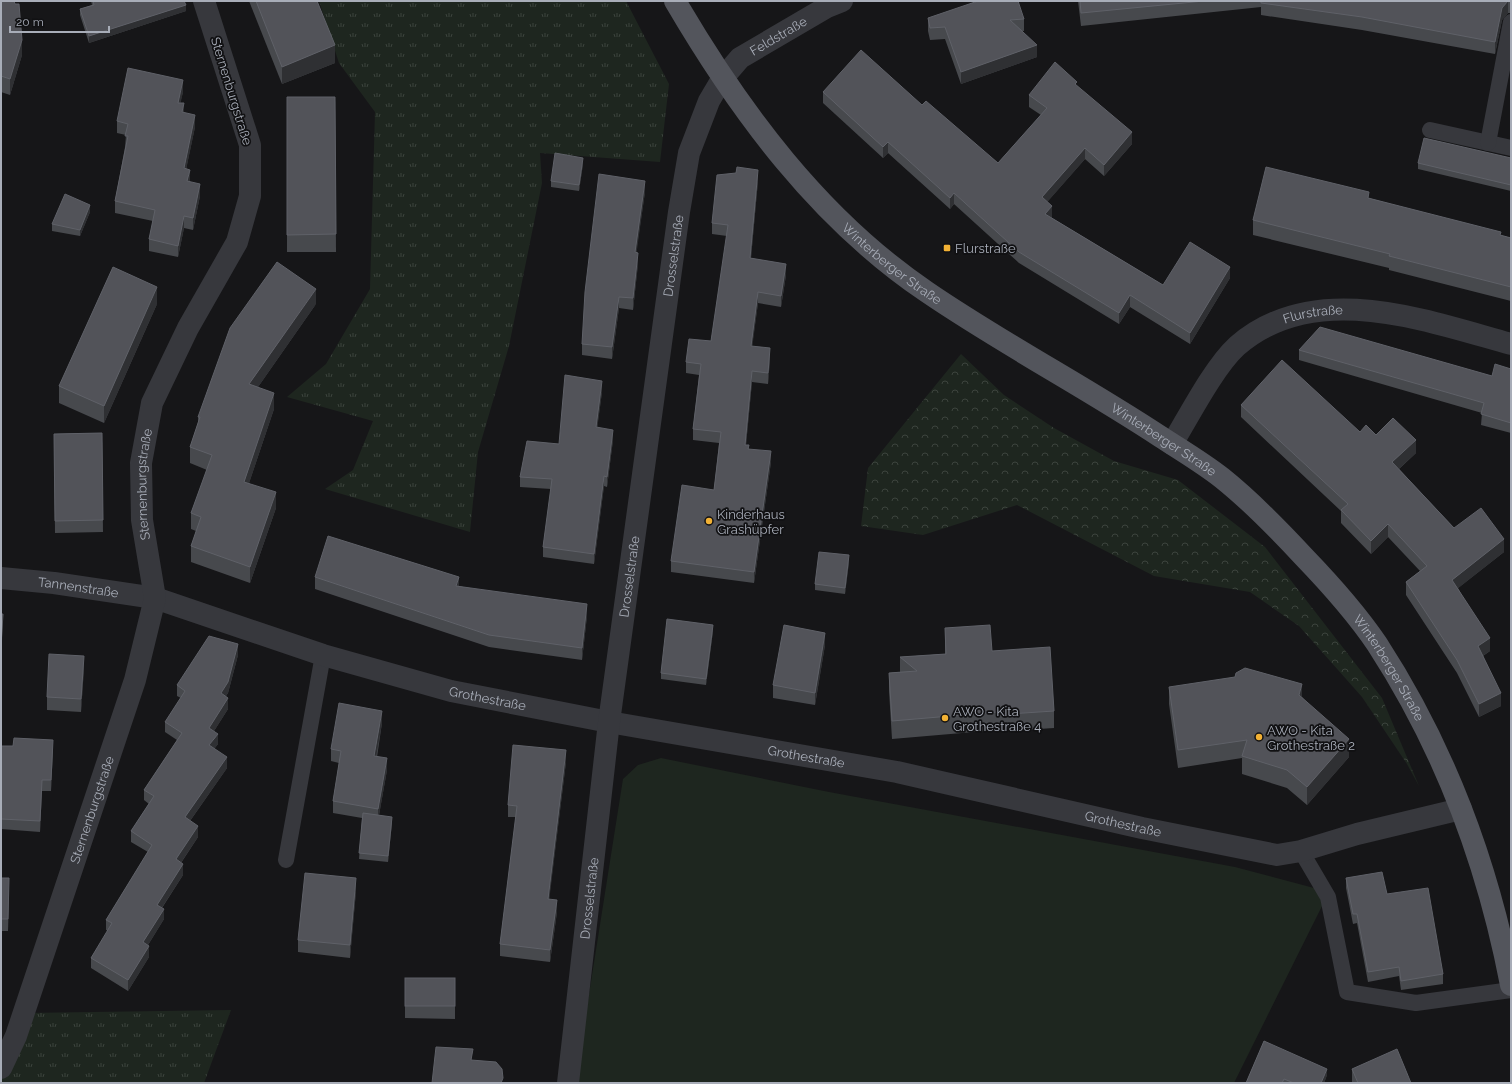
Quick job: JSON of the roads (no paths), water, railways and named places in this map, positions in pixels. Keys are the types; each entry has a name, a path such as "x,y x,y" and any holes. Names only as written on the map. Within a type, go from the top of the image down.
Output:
{"main road":[{"name":"Winterberger Straße","path":"675,1 722,79 775,148 820,201 846,228 924,290 968,319 1131,417 1221,477 1273,523 1349,606 1376,643 1404,689 1442,765 1461,809 1484,872 1502,939 1511,986"}],"street":[{"name":"Sternenburgstraße","path":"1,1068 16,1036 135,680 156,598 142,520 141,463 152,403 188,328 237,242 250,196 250,145 204,1"},
{"name":"Feldstraße","path":"722,79 740,58 827,7 842,1"},
{"name":"Drosselstraße","path":"568,1083 609,722 679,212 689,153 709,101 722,79"},
{"name":"Flurstraße","path":"1172,444 1216,372 1236,347 1270,323 1300,313 1367,310 1407,316 1511,344"},
{"name":"Tannenstraße","path":"1,578 54,583 156,598"},
{"name":"Grothestraße","path":"156,598 324,655 451,691 609,722 897,772 1142,828 1277,855 1301,852 1357,834 1461,809"}],"lane":[{"path":"1488,143 1511,22"},
{"path":"1430,130 1511,148"},
{"path":"286,860 324,655"},
{"path":"1301,852 1328,897 1347,992 1416,1003 1511,990"}],"place":[{"name":"Flurstraße","path":"947,248"},
{"name":"Kinderhaus Grashüpfer","path":"709,521"},
{"name":"AWO - Kita Grothestraße 4","path":"945,718"},
{"name":"AWO - Kita Grothestraße 2","path":"1259,737"}]}
